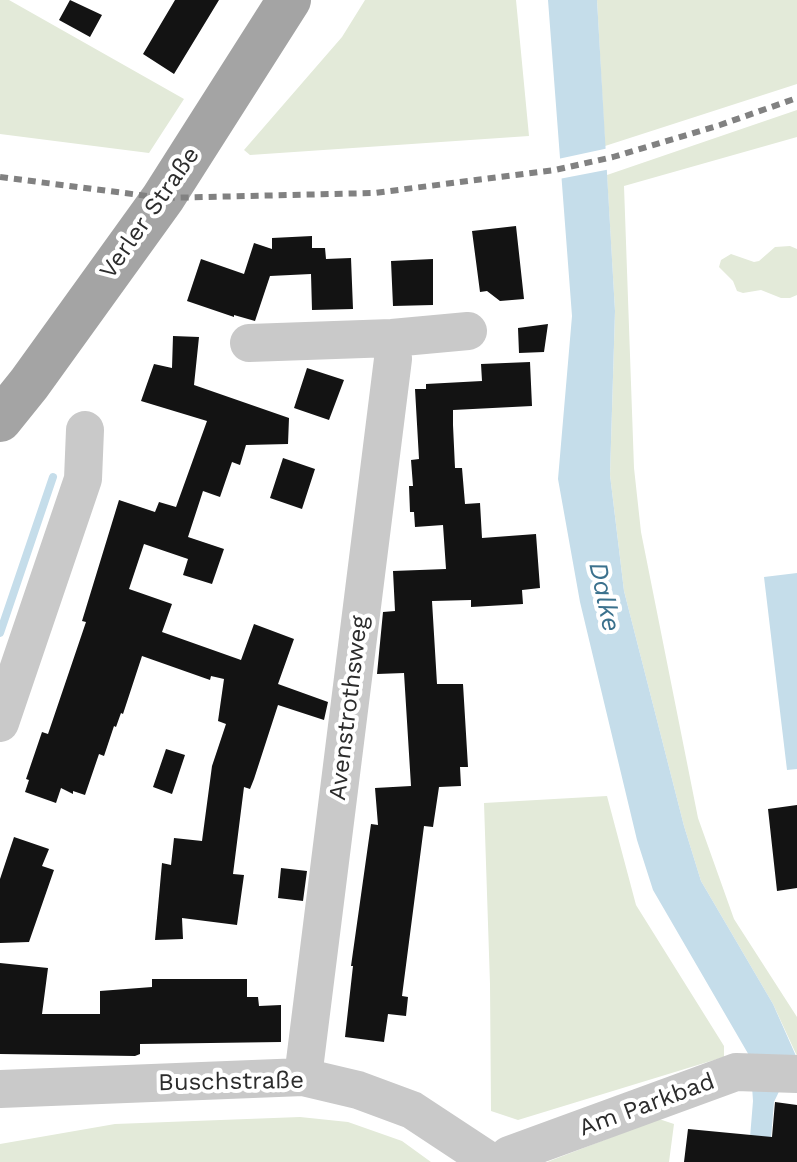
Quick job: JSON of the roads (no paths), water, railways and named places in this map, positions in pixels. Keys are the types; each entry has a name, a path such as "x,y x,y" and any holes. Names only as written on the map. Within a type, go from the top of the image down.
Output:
{"main road":[{"name":"Verler Straße","path":"0,420 163,198 289,0"}],"street":[{"path":"249,343 392,338 468,331"},
{"name":"Avenstrothsweg","path":"303,1077 393,359 392,338"},
{"path":"0,723 83,479 85,430"},
{"name":"Am Parkbad","path":"504,1162 509,1155 736,1072 797,1074"},
{"name":"Buschstraße","path":"0,1089 303,1077 358,1090 412,1110 491,1162"}],"water":[{"name":"Dalke","path":"548,0 597,0 615,311 610,475 624,591 701,881 773,1004 796,1056 774,1102 769,1162 748,1162 753,1101 750,1057 653,890 637,840 580,602 558,479 572,316"},
{"path":"797,573 797,769 787,770 764,577"}],"waterway":[{"path":"0,633 53,477"}],"railway":[{"path":"0,177 163,198 374,193 555,170 613,157 797,98"}]}
